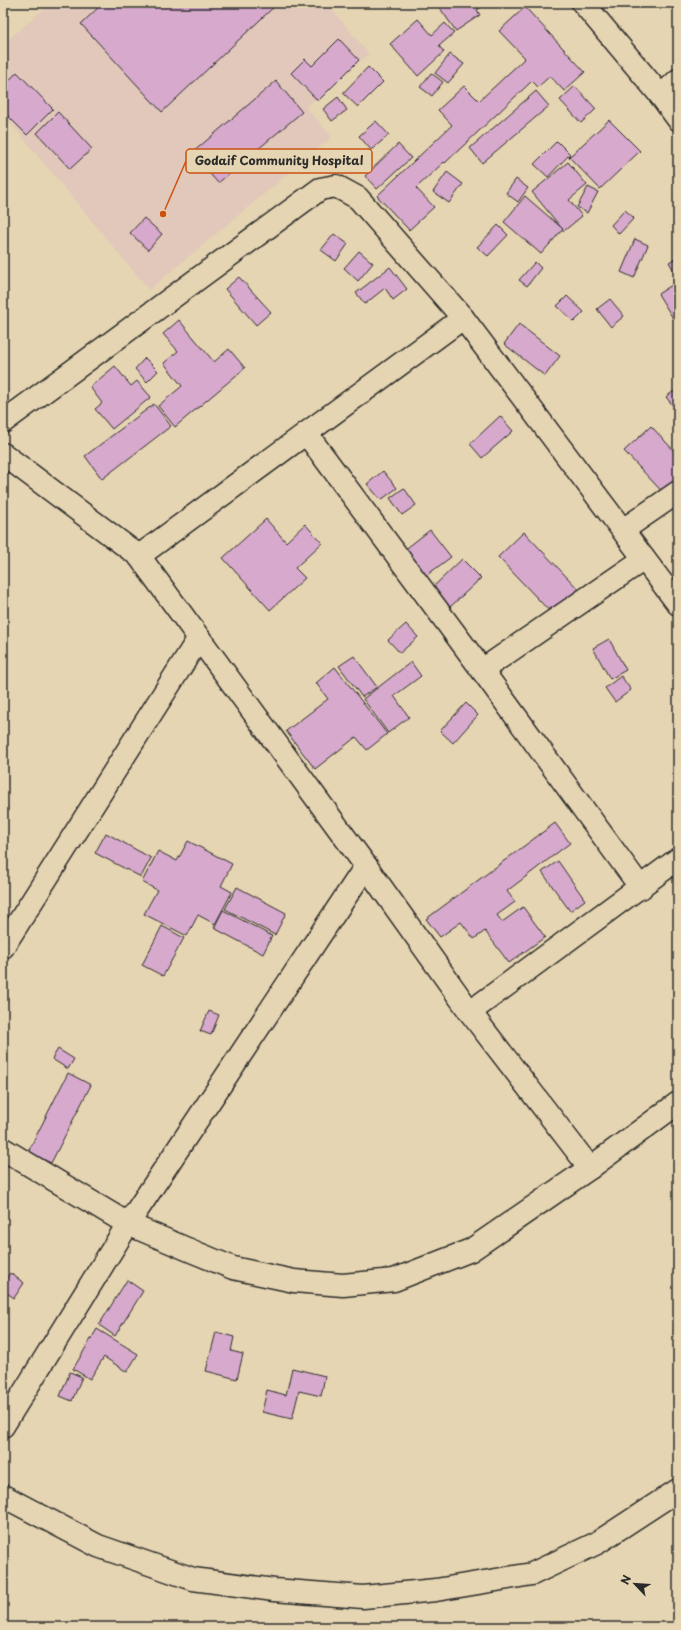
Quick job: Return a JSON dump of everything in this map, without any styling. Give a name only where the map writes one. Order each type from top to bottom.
[{"type":"street","points":[[583,3],[661,96],[678,119]]},
{"type":"street","points":[[661,96],[678,80]]},
{"type":"street","points":[[3,422],[320,189],[336,186],[358,198],[463,318],[678,604]]},
{"type":"street","points":[[139,556],[463,318]]},
{"type":"street","points":[[306,433],[482,670],[641,888]]},
{"type":"street","points":[[3,454],[139,556],[366,866],[470,1012],[590,1168]]},
{"type":"street","points":[[623,530],[678,492]]},
{"type":"street","points":[[482,670],[644,559]]},
{"type":"street","points":[[3,947],[199,638]]},
{"type":"street","points":[[470,1012],[641,888],[678,859]]},
{"type":"street","points":[[3,1426],[128,1224],[366,866]]},
{"type":"street","points":[[3,1149],[128,1224],[233,1268],[294,1281],[343,1285],[394,1280],[471,1250],[590,1168],[678,1103]]},
{"type":"street","points":[[3,1496],[98,1546],[193,1579],[274,1590],[363,1597],[436,1590],[532,1574],[597,1543],[678,1490]]},
{"type":"shaded area","points":[[51,3],[327,3],[369,54],[306,107],[332,137],[149,290],[3,114],[3,44]]},
{"type":"building","points":[[103,3],[277,4],[162,112],[81,24]]},
{"type":"building","points":[[487,3],[477,10],[480,15],[456,31],[437,4]]},
{"type":"building","points":[[525,7],[585,72],[564,91],[550,76],[538,87],[532,81],[445,163],[444,162],[416,188],[434,207],[409,230],[377,196],[452,125],[438,110],[464,86],[479,101],[525,58],[499,31]]},
{"type":"building","points":[[418,19],[432,35],[445,23],[454,33],[439,46],[444,52],[418,76],[390,44]]},
{"type":"building","points":[[339,39],[359,60],[318,101],[291,73],[305,59],[312,66]]},
{"type":"building","points":[[450,54],[464,64],[448,83],[435,73]]},
{"type":"building","points":[[368,67],[383,82],[358,107],[343,93]]},
{"type":"building","points":[[17,72],[53,109],[27,135],[3,111],[3,87]]},
{"type":"building","points":[[431,73],[443,82],[432,96],[420,87]]},
{"type":"building","points":[[276,81],[302,112],[218,183],[192,153]]},
{"type":"building","points":[[575,86],[596,109],[581,123],[560,100]]},
{"type":"building","points":[[536,91],[549,106],[482,163],[470,148]]},
{"type":"building","points":[[338,97],[347,110],[332,121],[323,109]]},
{"type":"building","points":[[58,112],[92,149],[70,169],[37,133]]},
{"type":"building","points":[[609,120],[640,151],[600,189],[569,157]]},
{"type":"building","points":[[376,121],[389,135],[371,150],[359,136]]},
{"type":"building","points":[[557,141],[570,154],[548,177],[534,164]]},
{"type":"building","points":[[398,144],[411,158],[377,189],[365,176]]},
{"type":"building","points":[[568,162],[587,185],[569,200],[582,216],[564,231],[532,192]]},
{"type":"building","points":[[447,172],[463,184],[449,203],[433,192]]},
{"type":"building","points":[[516,179],[528,188],[518,202],[506,193]]},
{"type":"building","points":[[588,187],[598,192],[587,213],[577,207]]},
{"type":"building","points":[[525,196],[563,229],[541,254],[504,222]]},
{"type":"building","points":[[625,210],[634,218],[619,234],[611,225]]},
{"type":"building","points":[[144,218],[162,234],[148,250],[130,233]]},
{"type":"building","points":[[498,225],[508,235],[488,256],[477,247]]},
{"type":"building","points":[[334,234],[348,244],[336,261],[321,250]]},
{"type":"building","points":[[635,239],[648,245],[634,278],[621,272]]},
{"type":"building","points":[[359,251],[373,263],[358,281],[344,268]]},
{"type":"building","points":[[678,257],[678,276],[677,276],[669,262]]},
{"type":"building","points":[[535,262],[541,268],[527,286],[519,280]]},
{"type":"building","points":[[390,267],[407,289],[393,300],[385,288],[365,304],[356,293]]},
{"type":"building","points":[[239,277],[271,312],[256,325],[225,289]]},
{"type":"building","points":[[678,281],[678,317],[674,320],[658,294]]},
{"type":"building","points":[[567,296],[584,312],[574,322],[557,306]]},
{"type":"building","points":[[610,299],[624,316],[611,327],[597,309]]},
{"type":"building","points":[[179,320],[214,362],[229,349],[245,368],[175,427],[158,406],[182,386],[164,363],[178,351],[163,334]]},
{"type":"building","points":[[519,324],[560,356],[545,376],[504,344]]},
{"type":"building","points":[[145,358],[158,371],[147,382],[135,369]]},
{"type":"building","points":[[115,366],[131,386],[137,381],[151,397],[112,429],[95,409],[102,403],[90,387]]},
{"type":"building","points":[[678,388],[678,412],[666,397]]},
{"type":"building","points":[[154,404],[171,426],[102,479],[85,456]]},
{"type":"building","points":[[500,416],[513,431],[482,458],[470,444]]},
{"type":"building","points":[[651,426],[678,455],[678,488],[668,498],[624,451]]},
{"type":"building","points":[[383,471],[397,488],[381,500],[367,484]]},
{"type":"building","points":[[404,488],[416,505],[402,515],[390,498]]},
{"type":"building","points":[[266,519],[286,542],[305,524],[322,543],[295,568],[305,578],[270,610],[223,558]]},
{"type":"building","points":[[430,530],[451,557],[423,578],[403,551]]},
{"type":"building","points":[[524,532],[582,593],[556,618],[498,557]]},
{"type":"building","points":[[462,559],[481,578],[449,608],[431,589]]},
{"type":"building","points":[[406,624],[418,637],[400,653],[388,640]]},
{"type":"building","points":[[609,639],[626,670],[610,679],[593,648]]},
{"type":"building","points":[[354,656],[377,687],[362,697],[339,666]]},
{"type":"building","points":[[411,662],[421,676],[394,696],[409,717],[388,733],[363,699]]},
{"type":"building","points":[[335,667],[387,734],[367,750],[356,737],[315,769],[286,731],[328,699],[316,683]]},
{"type":"building","points":[[621,676],[631,690],[615,702],[605,688]]},
{"type":"building","points":[[466,703],[478,715],[453,743],[440,731]]},
{"type":"building","points":[[555,823],[570,843],[507,891],[515,902],[497,915],[502,922],[523,907],[545,937],[509,963],[485,931],[474,939],[461,922],[440,937],[426,919]]},
{"type":"building","points":[[106,833],[151,858],[141,877],[95,853]]},
{"type":"building","points":[[188,841],[232,864],[221,886],[232,892],[215,924],[198,915],[187,936],[144,914],[157,890],[142,882],[158,851],[177,861]]},
{"type":"building","points":[[558,861],[585,900],[570,911],[542,872]]},
{"type":"building","points":[[237,887],[286,913],[275,935],[225,909]]},
{"type":"building","points":[[223,910],[272,936],[263,954],[214,928]]},
{"type":"building","points":[[162,926],[184,938],[163,976],[142,965]]},
{"type":"building","points":[[209,1011],[219,1015],[211,1035],[200,1031]]},
{"type":"building","points":[[58,1049],[74,1059],[68,1069],[52,1059]]},
{"type":"building","points":[[68,1073],[91,1085],[51,1163],[28,1152]]},
{"type":"building","points":[[10,1273],[24,1283],[14,1298],[3,1290],[3,1284]]},
{"type":"building","points":[[127,1280],[143,1291],[115,1336],[99,1325]]},
{"type":"building","points":[[97,1329],[138,1354],[127,1372],[104,1357],[90,1379],[73,1369]]},
{"type":"building","points":[[216,1332],[234,1337],[231,1351],[243,1354],[237,1379],[206,1371]]},
{"type":"building","points":[[292,1368],[325,1376],[321,1396],[299,1391],[292,1419],[262,1412],[267,1390],[286,1395]]},
{"type":"building","points":[[70,1372],[82,1377],[72,1401],[60,1396]]},
{"type":"place","name":"Godaif Community Hospital","points":[[163,214]]}]
